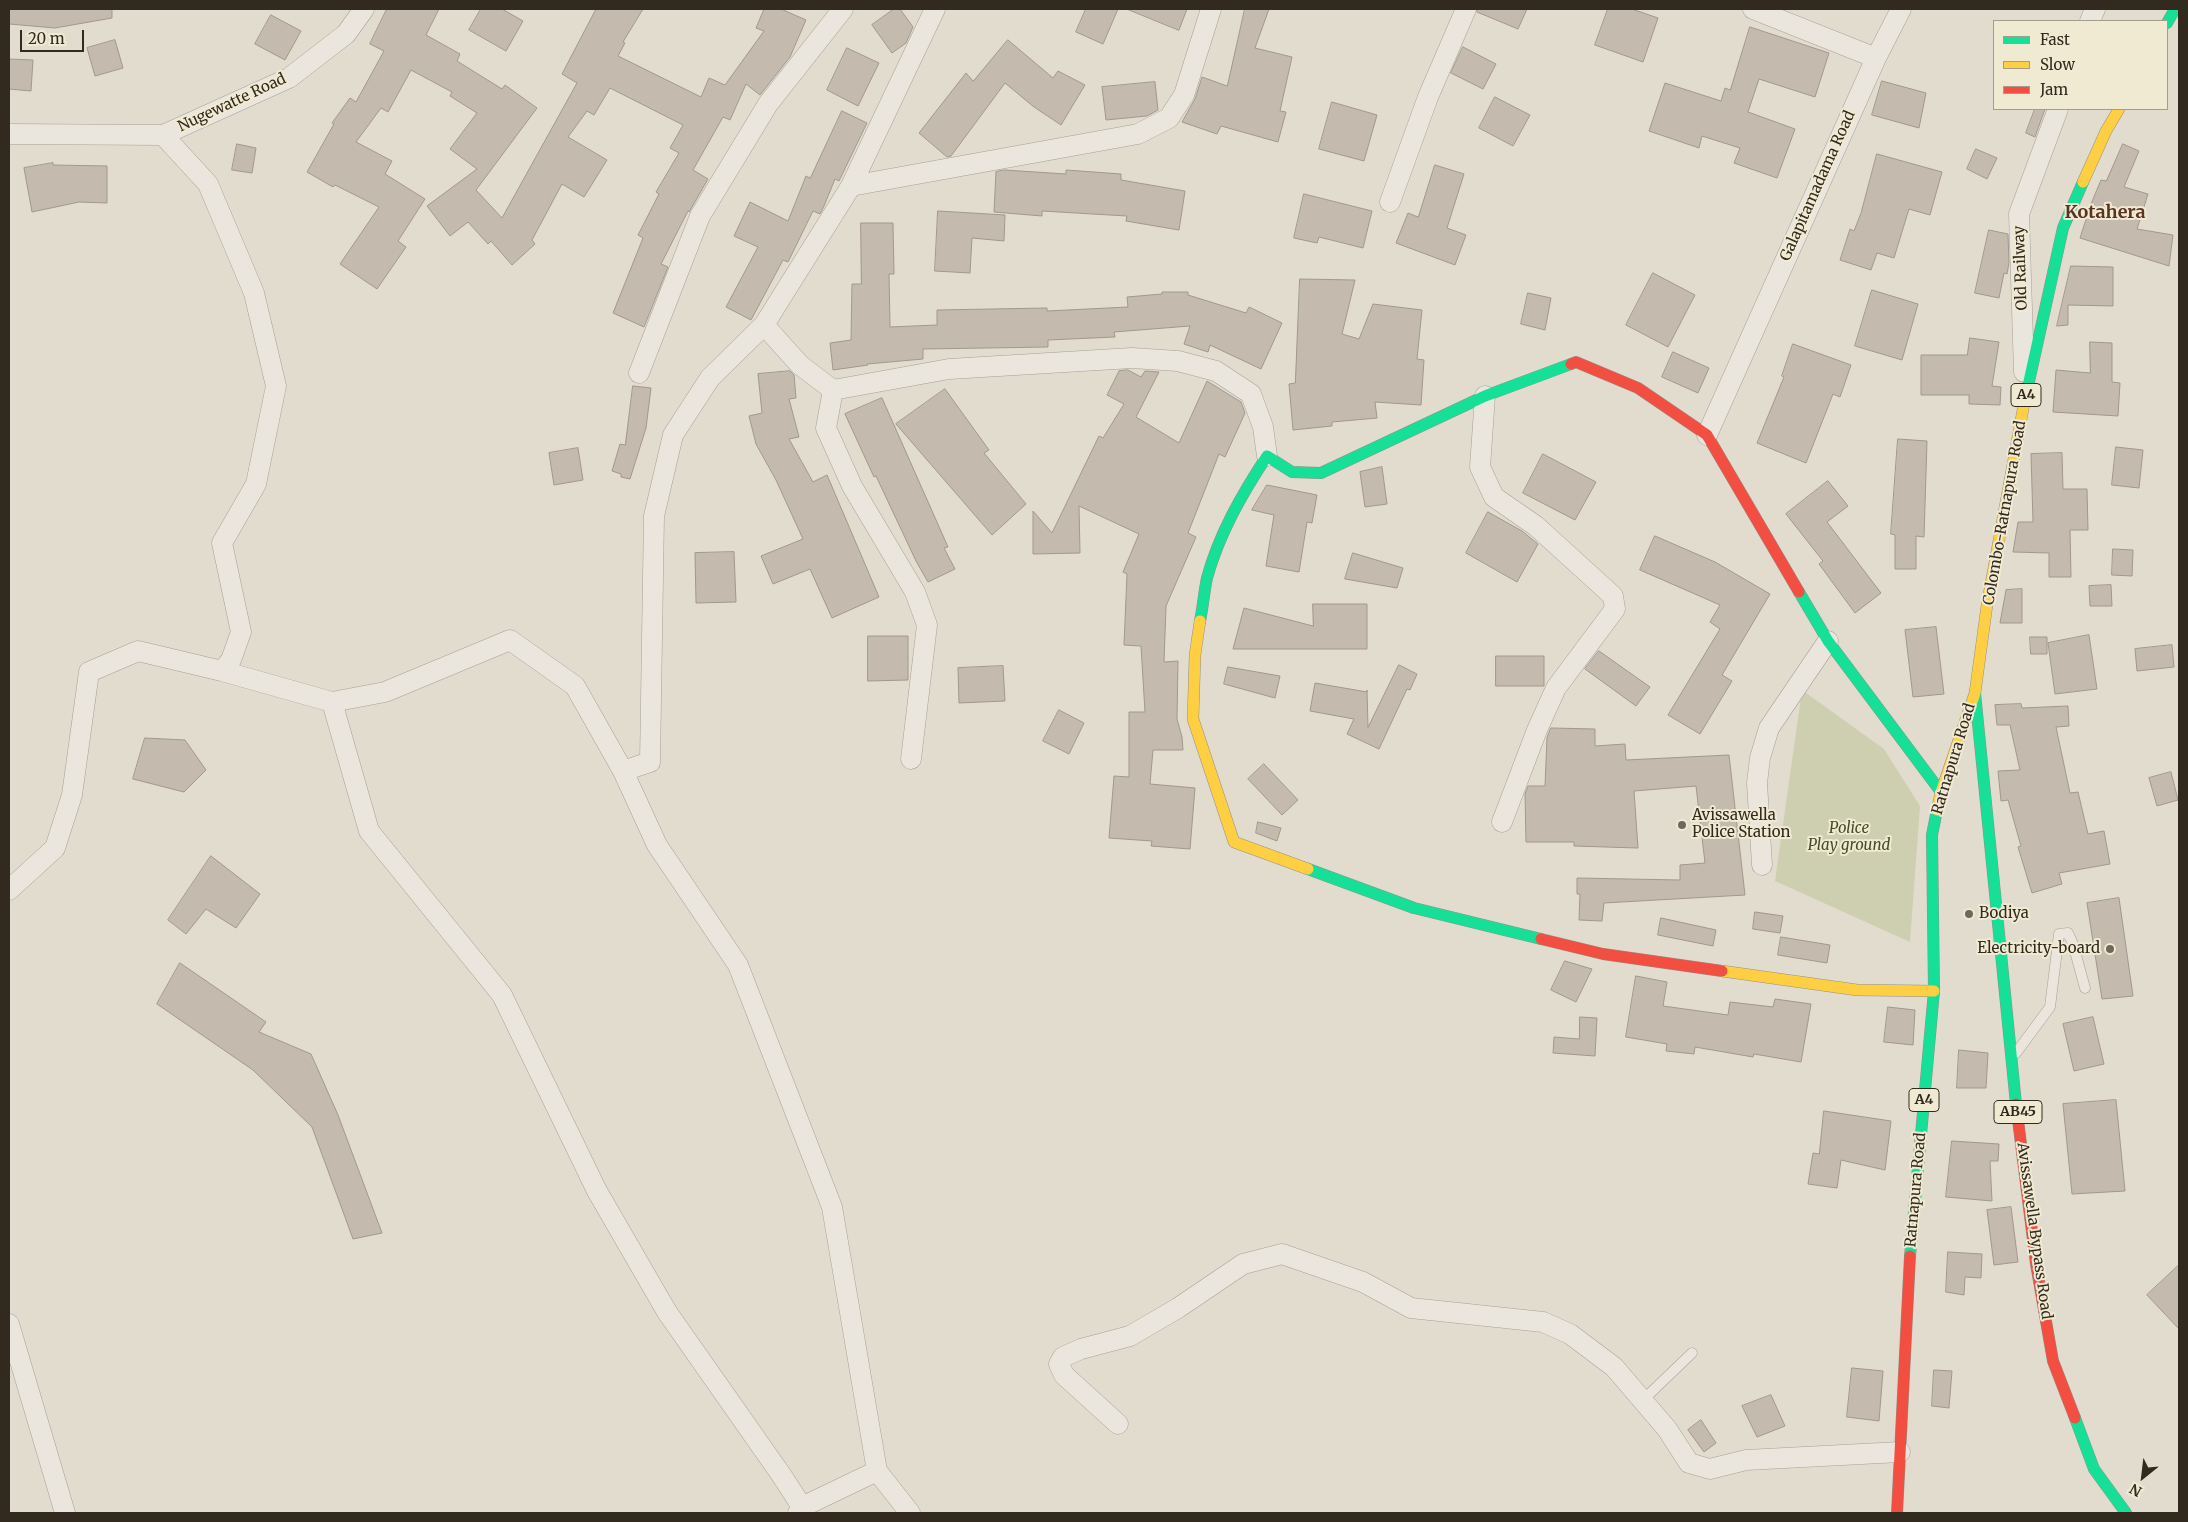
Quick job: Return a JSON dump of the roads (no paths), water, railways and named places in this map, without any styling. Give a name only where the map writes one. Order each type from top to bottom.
[{"type":"main road","points":[[2168,21],[2175,9]]},
{"type":"main road","name":"Colombo-Ratnapura Road","points":[[1975,693],[1987,605],[2024,404],[2063,228],[2106,131],[2117,110]]},
{"type":"main road","points":[[1934,991],[1857,990],[1603,954],[1414,908],[1234,842],[1193,719],[1195,655],[1207,579],[1220,542],[1249,484],[1267,456],[1292,472],[1321,473],[1485,396],[1576,362],[1638,388],[1707,435],[1828,642],[1941,792]]},
{"type":"main road","name":"Ratnapura Road","points":[[1897,1513],[1907,1291],[1934,991],[1932,835],[1941,792],[1975,693]]},
{"type":"main road","name":"Avissawella Bypass Road","points":[[1975,693],[2011,1060],[2036,1264],[2053,1361],[2094,1468],[2126,1513]]},
{"type":"street","name":"Nugewatte Road","points":[[163,135],[289,78],[346,34],[364,9]]},
{"type":"street","points":[[639,373],[700,216],[768,104],[843,9]]},
{"type":"street","points":[[623,771],[650,762],[654,516],[673,435],[710,378],[764,324],[851,186],[935,9]]},
{"type":"street","points":[[851,186],[1138,134],[1169,118],[1184,94],[1211,9]]},
{"type":"street","points":[[1390,202],[1428,97],[1466,9]]},
{"type":"street","points":[[1753,9],[1876,58]]},
{"type":"street","name":"Galapitamadama Road","points":[[1707,435],[1876,58],[1901,9]]},
{"type":"street","name":"Old Railway","points":[[2024,404],[2019,214],[2058,110]]},
{"type":"street","points":[[9,134],[163,135],[208,184],[254,293],[276,386],[256,484],[222,543],[241,632],[226,666]]},
{"type":"street","points":[[764,324],[800,366],[833,390],[949,369],[1132,358],[1178,360],[1216,372],[1250,394],[1263,427],[1267,456]]},
{"type":"street","points":[[833,390],[826,428],[852,486],[915,592],[927,625],[911,759]]},
{"type":"street","points":[[1485,396],[1480,468],[1494,497],[1536,526],[1613,596],[1616,609],[1556,688],[1537,730],[1502,822]]},
{"type":"street","points":[[9,890],[55,848],[72,795],[89,672],[138,651],[226,666],[332,702],[385,692],[510,640],[575,686],[623,771],[657,845],[738,965],[832,1207],[877,1471],[910,1513]]},
{"type":"street","points":[[1762,865],[1757,783],[1764,743],[1769,728],[1828,642]]},
{"type":"street","points":[[332,702],[369,831],[502,995],[597,1191],[667,1312],[782,1476],[800,1510],[877,1471]]},
{"type":"street","points":[[1118,1424],[1064,1375],[1058,1364],[1064,1357],[1081,1349],[1130,1336],[1178,1308],[1243,1264],[1282,1254],[1363,1282],[1411,1308],[1542,1322],[1570,1334],[1614,1367],[1667,1429],[1690,1463],[1710,1469],[1746,1460],[1900,1452]]},
{"type":"street","points":[[9,1324],[65,1513]]},
{"type":"lane","points":[[2011,1060],[2050,1007],[2059,934],[2068,933],[2073,944],[2085,988]]},
{"type":"lane","points":[[1642,1400],[1692,1353]]},
{"type":"place","name":"Avissawella Police Station","points":[[1682,825]]},
{"type":"place","name":"Bodiya","points":[[1969,914]]},
{"type":"place","name":"Electricity-board","points":[[2110,949]]},
{"type":"district","name":"Kotahera","points":[[2105,213]]},
{"type":"park label","name":"Police Play ground","points":[[1849,838]]}]
